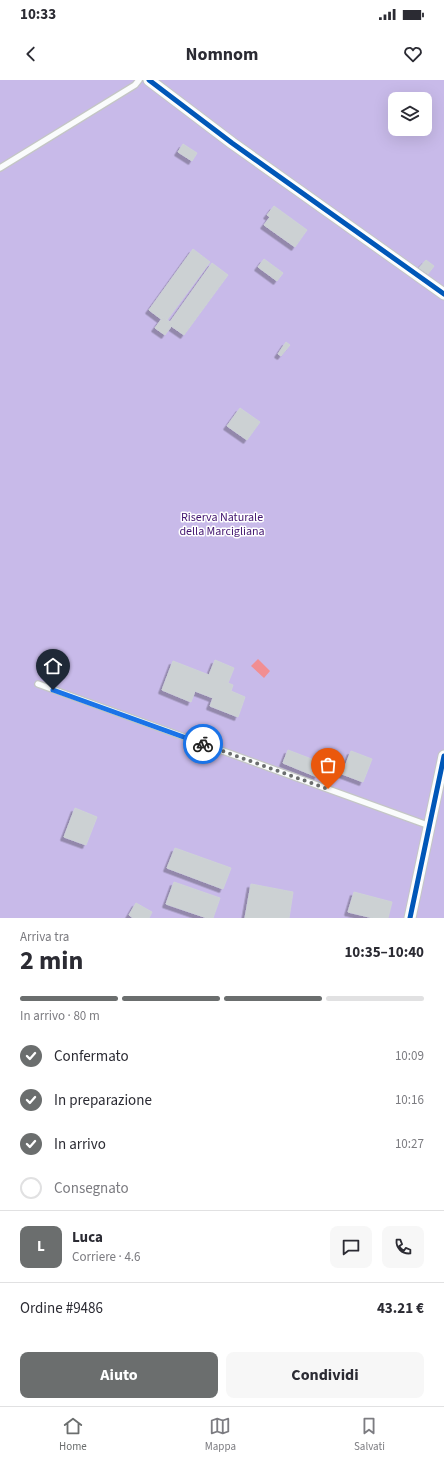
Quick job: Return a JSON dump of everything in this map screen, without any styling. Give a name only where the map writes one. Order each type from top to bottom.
[{"type":"street","points":[[149,80],[232,143],[444,294]]},
{"type":"street","points":[[410,918],[444,756]]},
{"type":"lane","points":[[0,168],[135,85],[140,80]]},
{"type":"lane","points":[[38,684],[430,826]]},
{"type":"green space","name":"Riserva Naturale della Marcigliana","points":[[0,80],[444,80],[444,918],[0,918]]},
{"type":"shaded area","points":[[258,659],[270,671],[264,678],[251,666]]},
{"type":"building","points":[[183,144],[197,153],[192,161],[178,152]]},
{"type":"building","points":[[274,206],[307,230],[295,247],[264,225],[270,217],[267,215]]},
{"type":"building","points":[[193,249],[210,262],[167,320],[163,317],[161,319],[149,310]]},
{"type":"building","points":[[264,259],[283,273],[277,281],[258,267]]},
{"type":"building","points":[[426,260],[434,266],[428,274],[419,268]]},
{"type":"building","points":[[212,263],[228,275],[184,335],[171,326],[173,324],[170,322]]},
{"type":"building","points":[[163,317],[173,324],[165,335],[155,328]]},
{"type":"building","points":[[286,342],[290,345],[281,356],[278,354]]},
{"type":"building","points":[[240,408],[260,422],[247,440],[227,426]]},
{"type":"building","points":[[215,660],[234,668],[228,683],[233,685],[231,691],[245,697],[238,717],[210,706],[213,698],[195,691],[191,702],[162,690],[173,661],[209,675]]},
{"type":"building","points":[[288,750],[322,763],[317,777],[283,763]]},
{"type":"building","points":[[351,751],[372,759],[363,782],[342,774]]},
{"type":"building","points":[[75,808],[97,817],[86,845],[64,837]]},
{"type":"building","points":[[175,848],[231,868],[223,889],[167,868]]},
{"type":"building","points":[[174,882],[220,898],[213,918],[207,918],[166,904]]},
{"type":"building","points":[[251,884],[293,892],[289,918],[245,918]]},
{"type":"building","points":[[354,892],[392,902],[388,918],[373,918],[348,912]]},
{"type":"building","points":[[136,903],[152,912],[149,918],[133,918],[129,915]]},
{"type":"cycle path","points":[[149,80],[232,143],[444,294]]},
{"type":"cycle path","points":[[410,918],[444,756]]},
{"type":"way so far","points":[[203,744],[328,789]]},
{"type":"route","points":[[53,690],[203,744]]}]
